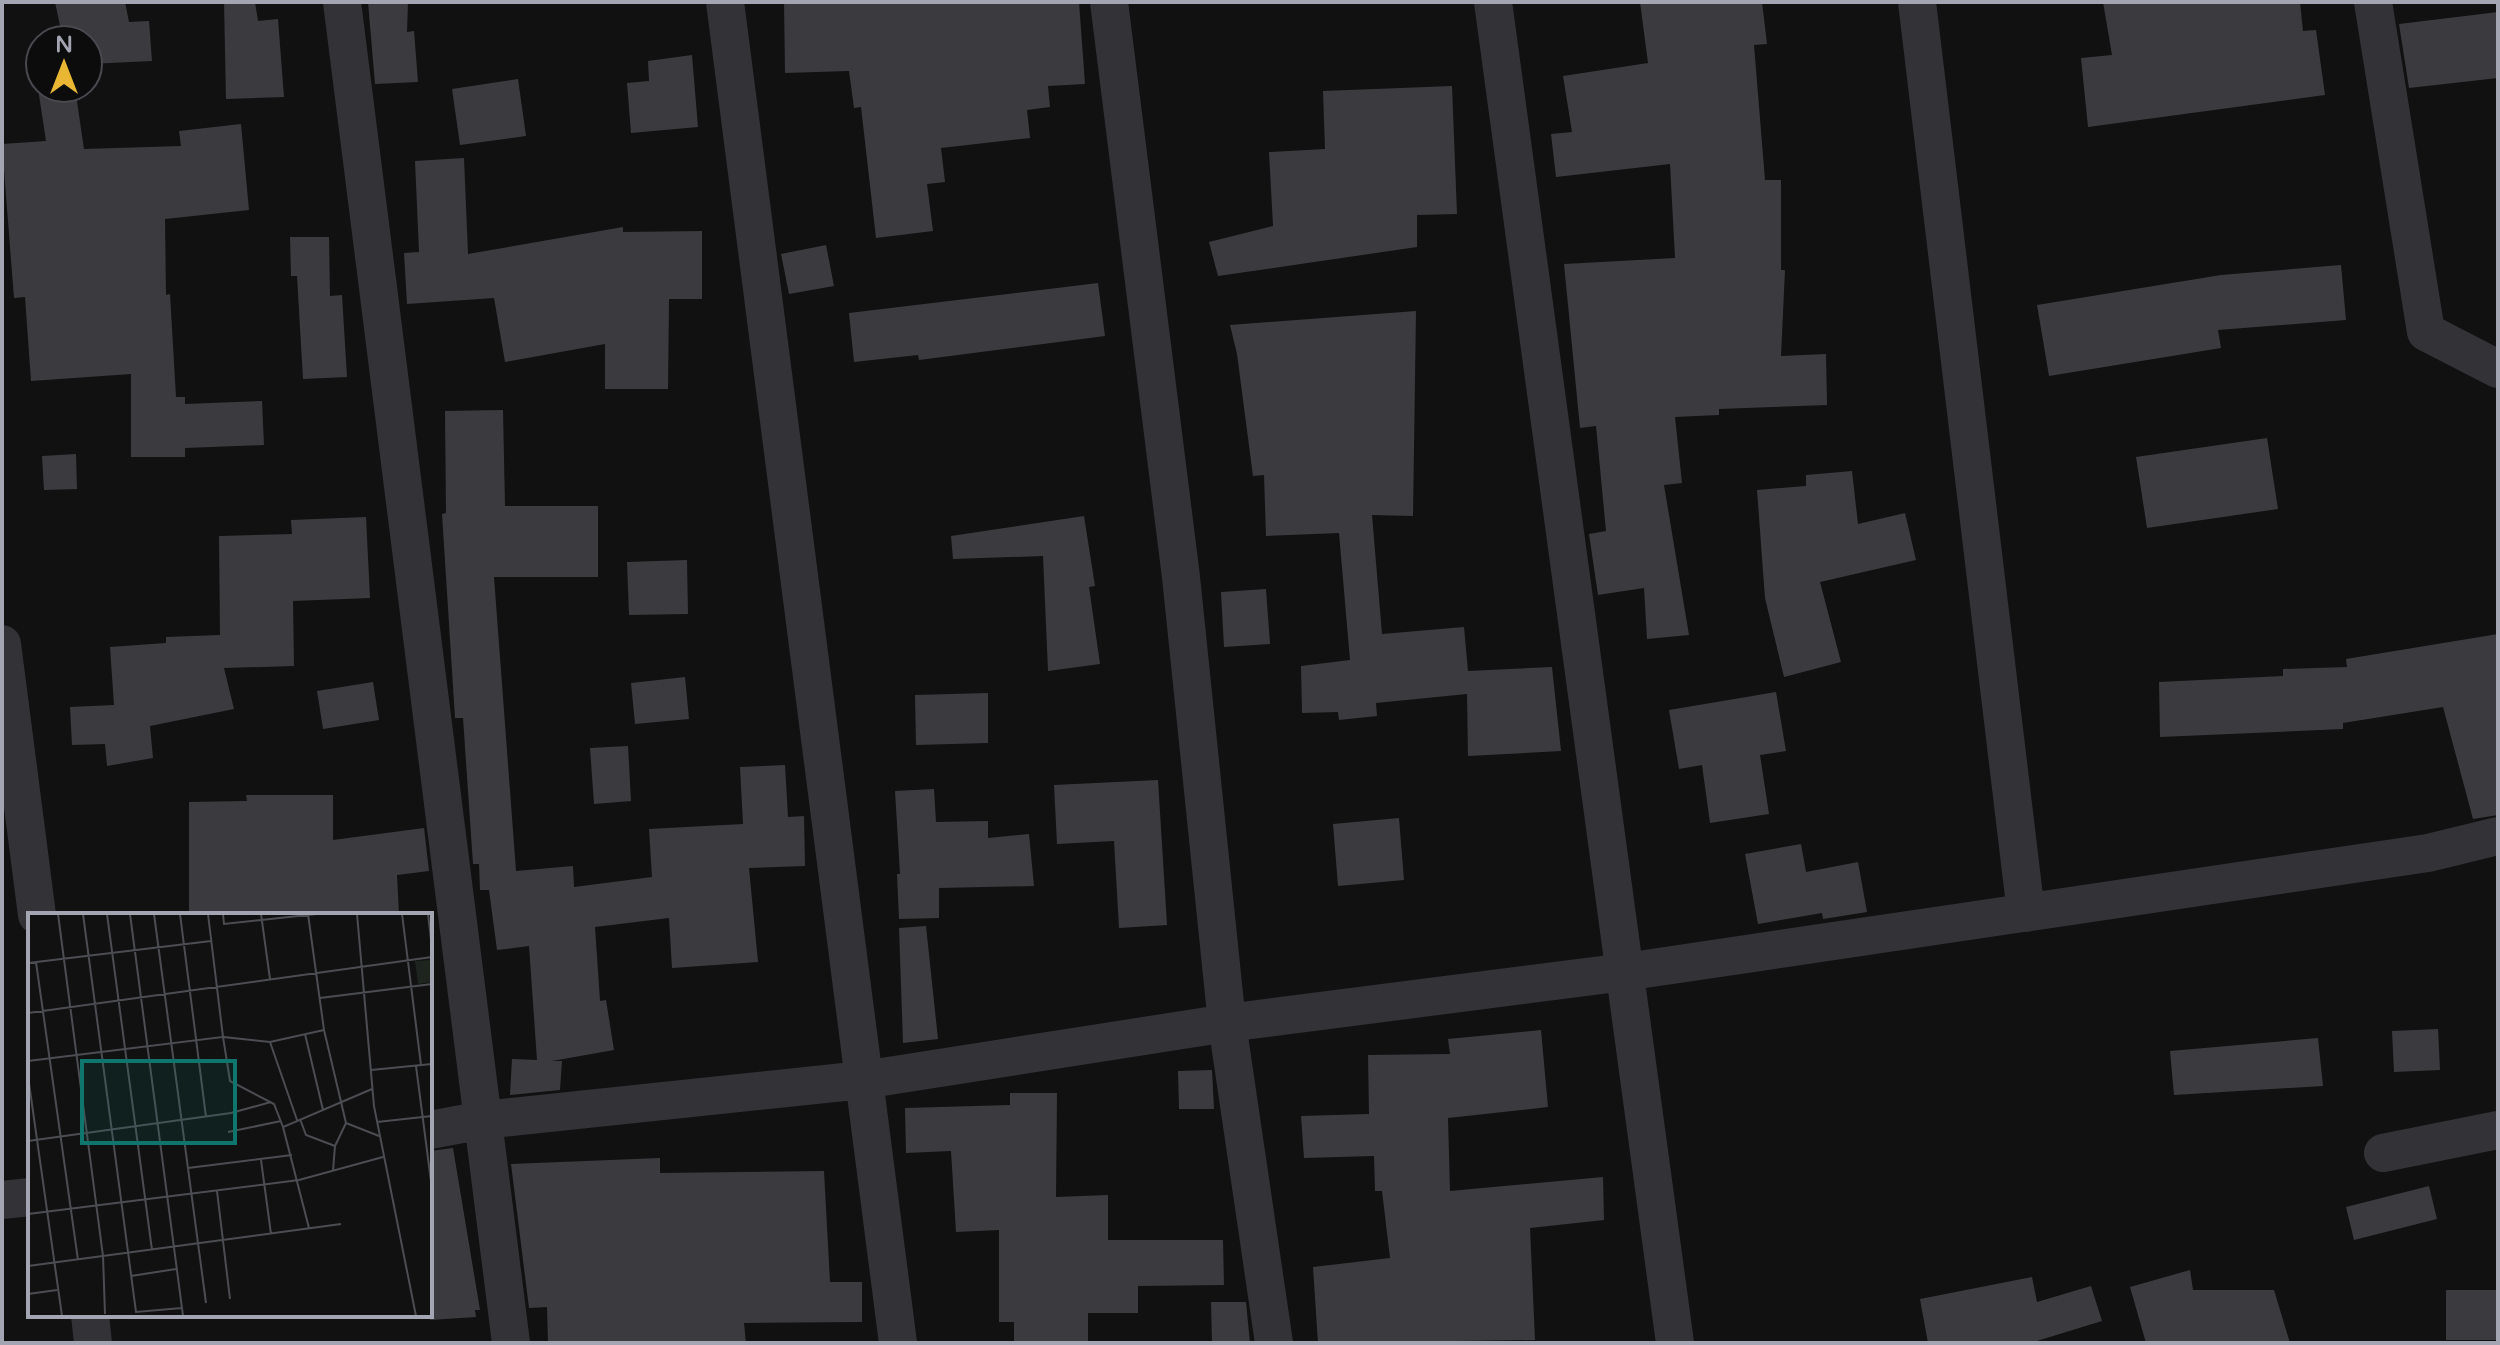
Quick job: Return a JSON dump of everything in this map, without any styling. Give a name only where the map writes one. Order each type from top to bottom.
[{"type":"street","points":[[342,2],[511,1343]]},
{"type":"street","points":[[725,2],[898,1343]]},
{"type":"street","points":[[1109,2],[1181,577],[1227,1023],[1274,1343]]},
{"type":"street","points":[[1493,2],[1675,1343]]},
{"type":"street","points":[[1917,2],[2026,913]]},
{"type":"street","points":[[2373,2],[2426,332],[2498,369]]},
{"type":"street","points":[[2,644],[37,913]]},
{"type":"street","points":[[432,1130],[483,1120],[863,1080],[1227,1023],[1625,972],[2428,853],[2498,836]]},
{"type":"street","points":[[2383,1153],[2498,1130]]},
{"type":"street","points":[[2,1200],[28,1197]]},
{"type":"street","points":[[90,1317],[93,1343]]},
{"type":"building","points":[[55,2],[125,2],[129,22],[149,21],[152,61],[104,63],[104,24],[60,24]]},
{"type":"building","points":[[224,2],[255,2],[258,21],[278,19],[284,97],[226,99]]},
{"type":"building","points":[[368,2],[408,2],[407,32],[414,31],[418,82],[375,84]]},
{"type":"building","points":[[784,2],[1079,2],[1085,84],[1048,86],[1050,107],[1027,110],[1030,138],[941,148],[945,182],[927,184],[933,231],[876,238],[861,107],[854,108],[849,71],[785,73]]},
{"type":"building","points":[[1640,2],[1762,2],[1767,44],[1754,45],[1765,180],[1781,180],[1781,270],[1785,270],[1781,356],[1826,354],[1827,405],[1719,409],[1719,415],[1675,417],[1682,483],[1664,485],[1689,635],[1647,639],[1644,588],[1598,595],[1589,534],[1606,531],[1596,426],[1580,428],[1564,264],[1675,258],[1670,164],[1556,177],[1551,134],[1572,132],[1563,76],[1648,63]]},
{"type":"building","points":[[2103,2],[2300,2],[2303,31],[2316,30],[2325,95],[2088,127],[2081,58],[2112,55]]},
{"type":"building","points":[[2498,12],[2498,78],[2409,88],[2399,24]]},
{"type":"building","points":[[692,55],[698,127],[631,133],[627,83],[649,81],[648,61]]},
{"type":"building","points":[[518,79],[526,136],[460,145],[452,89]]},
{"type":"building","points":[[1452,86],[1457,214],[1417,215],[1417,247],[1218,276],[1209,242],[1273,226],[1269,152],[1325,149],[1323,91]]},
{"type":"building","points":[[40,104],[77,104],[84,149],[181,146],[179,131],[241,124],[249,210],[165,219],[166,295],[170,294],[176,397],[185,397],[185,404],[262,401],[264,445],[185,448],[185,457],[131,457],[131,374],[31,381],[25,297],[14,298],[2,144],[46,141]]},
{"type":"building","points":[[464,158],[468,254],[623,227],[623,232],[702,231],[702,299],[669,299],[668,389],[605,389],[605,344],[505,362],[494,298],[407,304],[404,253],[419,252],[415,161]]},
{"type":"building","points":[[290,237],[329,237],[330,296],[342,295],[347,377],[303,379],[297,276],[291,276]]},
{"type":"building","points":[[826,245],[834,286],[789,294],[781,254]]},
{"type":"building","points":[[2341,265],[2346,320],[2218,330],[2221,348],[2049,376],[2037,305],[2221,275]]},
{"type":"building","points":[[1098,283],[1105,336],[919,360],[918,355],[854,362],[849,313]]},
{"type":"building","points":[[1416,311],[1413,516],[1372,515],[1382,634],[1464,627],[1468,671],[1552,667],[1561,751],[1468,756],[1467,694],[1376,703],[1377,716],[1339,720],[1338,712],[1302,713],[1301,666],[1350,660],[1339,533],[1266,536],[1264,475],[1253,476],[1237,354],[1230,325]]},
{"type":"building","points":[[503,410],[505,506],[598,506],[598,577],[494,577],[516,871],[573,866],[574,887],[652,877],[649,829],[743,824],[740,767],[785,765],[788,817],[804,816],[805,866],[749,868],[758,962],[672,968],[669,918],[595,927],[600,1001],[606,1000],[614,1050],[552,1061],[562,1061],[560,1090],[510,1095],[512,1059],[537,1060],[529,946],[497,950],[489,890],[480,890],[479,864],[473,864],[463,718],[455,718],[442,514],[446,513],[445,411]]},
{"type":"building","points":[[2267,438],[2278,509],[2147,528],[2136,457]]},
{"type":"building","points":[[76,454],[77,489],[44,490],[42,456]]},
{"type":"building","points":[[1852,471],[1858,524],[1905,513],[1916,560],[1820,582],[1841,662],[1784,677],[1765,598],[1757,490],[1806,486],[1806,475]]},
{"type":"building","points":[[1084,516],[1095,586],[1089,587],[1100,664],[1048,671],[1043,556],[953,559],[951,536]]},
{"type":"building","points":[[366,517],[370,598],[293,601],[294,666],[224,668],[234,709],[150,726],[153,758],[107,766],[105,744],[72,745],[70,707],[114,705],[110,647],[166,643],[166,637],[220,635],[219,536],[292,534],[291,520]]},
{"type":"building","points":[[687,560],[688,614],[629,615],[627,562]]},
{"type":"building","points":[[1266,589],[1270,644],[1224,647],[1221,592]]},
{"type":"building","points":[[2498,634],[2498,815],[2473,819],[2443,707],[2343,723],[2343,729],[2160,737],[2159,682],[2283,676],[2283,669],[2347,667],[2346,659]]},
{"type":"building","points":[[685,677],[689,719],[635,724],[631,683]]},
{"type":"building","points":[[373,682],[379,720],[323,729],[317,691]]},
{"type":"building","points":[[1776,692],[1786,751],[1760,755],[1769,814],[1710,823],[1702,765],[1679,769],[1669,710]]},
{"type":"building","points":[[988,693],[988,743],[916,745],[915,695]]},
{"type":"building","points":[[628,746],[631,801],[594,804],[590,748]]},
{"type":"building","points":[[1158,780],[1167,925],[1119,928],[1114,841],[1057,844],[1054,785]]},
{"type":"building","points":[[934,789],[936,822],[988,821],[988,838],[1029,834],[1034,886],[939,888],[939,918],[899,919],[897,874],[900,874],[895,791]]},
{"type":"building","points":[[246,795],[333,795],[333,840],[424,828],[429,871],[397,875],[399,913],[189,913],[189,802],[247,801]]},
{"type":"building","points":[[1399,818],[1404,880],[1338,886],[1333,824]]},
{"type":"building","points":[[1801,844],[1806,872],[1858,862],[1867,912],[1823,919],[1822,913],[1758,924],[1745,854]]},
{"type":"building","points":[[926,926],[938,1039],[903,1043],[899,928]]},
{"type":"building","points":[[2438,1029],[2440,1070],[2394,1072],[2392,1031]]},
{"type":"building","points":[[1541,1030],[1548,1107],[1448,1118],[1450,1191],[1603,1177],[1604,1220],[1530,1228],[1535,1340],[1318,1343],[1313,1267],[1390,1258],[1382,1191],[1375,1191],[1374,1156],[1304,1158],[1301,1116],[1369,1114],[1368,1055],[1450,1054],[1448,1039]]},
{"type":"building","points":[[2318,1038],[2323,1086],[2174,1095],[2170,1051]]},
{"type":"building","points":[[1212,1070],[1214,1109],[1179,1109],[1178,1071]]},
{"type":"building","points":[[1010,1093],[1057,1093],[1056,1197],[1108,1195],[1108,1240],[1223,1240],[1224,1285],[1138,1286],[1138,1313],[1088,1313],[1088,1343],[1014,1343],[1014,1322],[999,1322],[999,1230],[956,1232],[951,1151],[906,1153],[905,1108],[1010,1105]]},
{"type":"building","points":[[453,1148],[480,1310],[475,1310],[476,1317],[430,1320],[432,1151]]},
{"type":"building","points":[[660,1158],[660,1173],[824,1171],[830,1282],[862,1282],[862,1322],[744,1323],[746,1343],[548,1343],[547,1307],[529,1308],[511,1164]]},
{"type":"building","points":[[2429,1186],[2437,1219],[2354,1240],[2346,1207]]},
{"type":"building","points":[[2190,1270],[2193,1290],[2274,1290],[2290,1343],[2146,1343],[2130,1287]]},
{"type":"building","points":[[2032,1277],[2037,1302],[2091,1286],[2102,1321],[2030,1343],[1928,1343],[1920,1299]]},
{"type":"building","points":[[2446,1290],[2498,1290],[2498,1340],[2446,1340]]},
{"type":"building","points":[[1211,1302],[1246,1302],[1250,1343],[1212,1343]]}]
